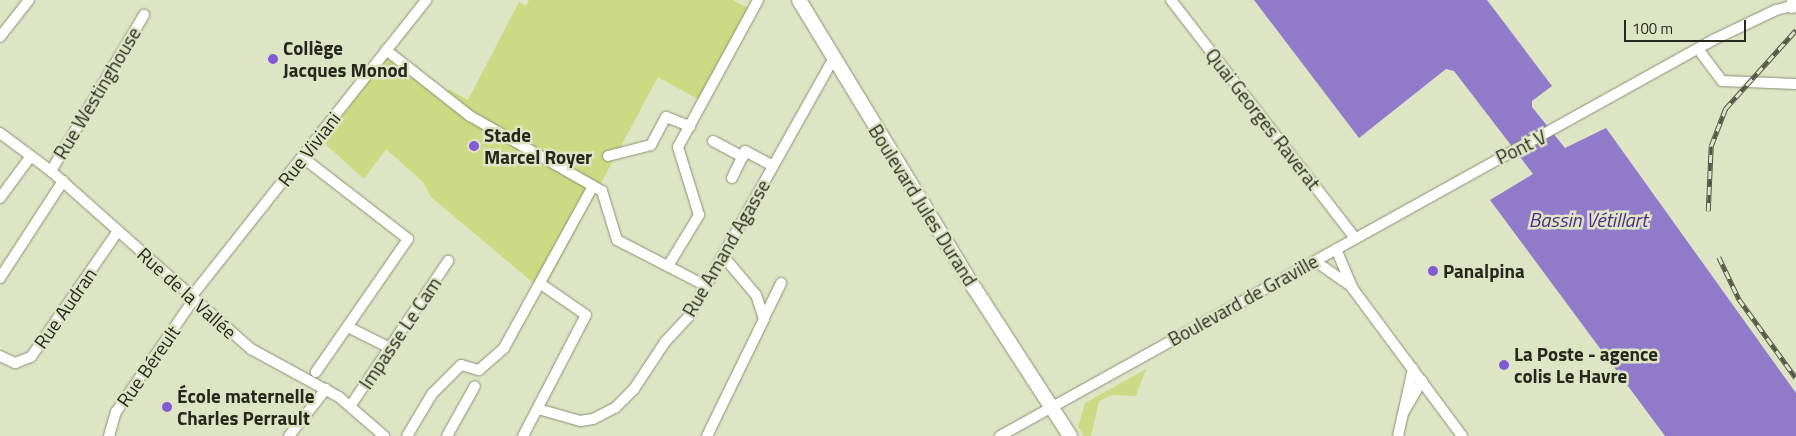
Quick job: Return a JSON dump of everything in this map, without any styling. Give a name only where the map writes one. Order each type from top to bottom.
[{"type":"main road","name":"Boulevard Jules Durand","points":[[799,0],[1070,436]]},
{"type":"street","points":[[0,37],[29,0]]},
{"type":"street","name":"Rue Viviani","points":[[193,298],[426,0]]},
{"type":"street","points":[[668,266],[699,214],[678,147],[758,0]]},
{"type":"street","name":"Quai Georges Raverat","points":[[1171,0],[1355,238]]},
{"type":"street","points":[[1792,2],[1698,49],[1722,81],[1796,84]]},
{"type":"street","name":"Rue Westinghouse","points":[[51,171],[144,15]]},
{"type":"street","name":"Pont V","points":[[1487,164],[1555,130],[1698,49]]},
{"type":"street","points":[[386,50],[470,116],[602,191],[617,240],[706,286]]},
{"type":"street","name":"Rue Amand Agasse","points":[[538,408],[580,421],[614,408],[689,316],[834,58]]},
{"type":"street","points":[[608,156],[651,145],[666,117],[690,126]]},
{"type":"street","name":"Rue de la Vallée","points":[[0,133],[51,171],[250,349],[326,389],[352,405],[384,436]]},
{"type":"street","points":[[713,141],[743,156]]},
{"type":"street","points":[[732,178],[745,151],[773,166]]},
{"type":"street","points":[[0,198],[31,156]]},
{"type":"street","points":[[302,157],[408,239],[316,372]]},
{"type":"street","name":"Boulevard de Graville","points":[[1000,436],[1487,164]]},
{"type":"street","points":[[0,278],[62,181]]},
{"type":"street","points":[[407,436],[432,394],[461,365],[479,370],[504,348],[541,284],[593,186]]},
{"type":"street","name":"Rue Audran","points":[[0,356],[15,362],[31,357],[118,231]]},
{"type":"street","points":[[1336,249],[1354,289],[1462,436]]},
{"type":"street","points":[[723,256],[756,295],[764,319]]},
{"type":"street","name":"Impasse Le Cam","points":[[352,405],[448,261]]},
{"type":"street","points":[[1315,261],[1354,289]]},
{"type":"street","points":[[523,436],[586,315],[541,284]]},
{"type":"street","points":[[707,436],[781,284]]},
{"type":"street","name":"Rue Béreult","points":[[109,436],[116,412],[193,298]]},
{"type":"street","points":[[348,327],[390,348]]},
{"type":"street","points":[[1398,436],[1413,369]]},
{"type":"street","points":[[1404,411],[1422,381]]},
{"type":"street","points":[[447,436],[475,386]]},
{"type":"street","points":[[289,436],[326,389]]},
{"type":"green space","name":"Stade Marcel Royer","points":[[529,0],[733,0],[748,8],[699,100],[658,77],[543,291],[431,197],[423,182],[386,149],[364,179],[323,142],[394,48],[441,92],[450,90],[468,100],[519,2],[526,6]]},
{"type":"green space","points":[[1146,369],[1136,396],[1112,395],[1099,401],[1091,436],[1084,436],[1078,427],[1085,403]]},
{"type":"water","name":"Bassin Vétillart","points":[[1254,0],[1487,0],[1552,86],[1532,101],[1532,107],[1565,148],[1606,128],[1796,393],[1796,436],[1665,436],[1490,200],[1533,174],[1454,71],[1446,69],[1359,138]]},
{"type":"railway","points":[[1708,211],[1711,146],[1725,109],[1796,30]]},
{"type":"railway","points":[[1719,257],[1739,299],[1796,378]]},
{"type":"place","name":"Collège Jacques Monod","points":[[273,59]]},
{"type":"place","name":"Stade Marcel Royer","points":[[474,146]]},
{"type":"place","name":"Panalpina","points":[[1433,271]]},
{"type":"place","name":"La Poste - agence colis Le Havre","points":[[1504,365]]},
{"type":"place","name":"École maternelle Charles Perrault","points":[[167,407]]}]
